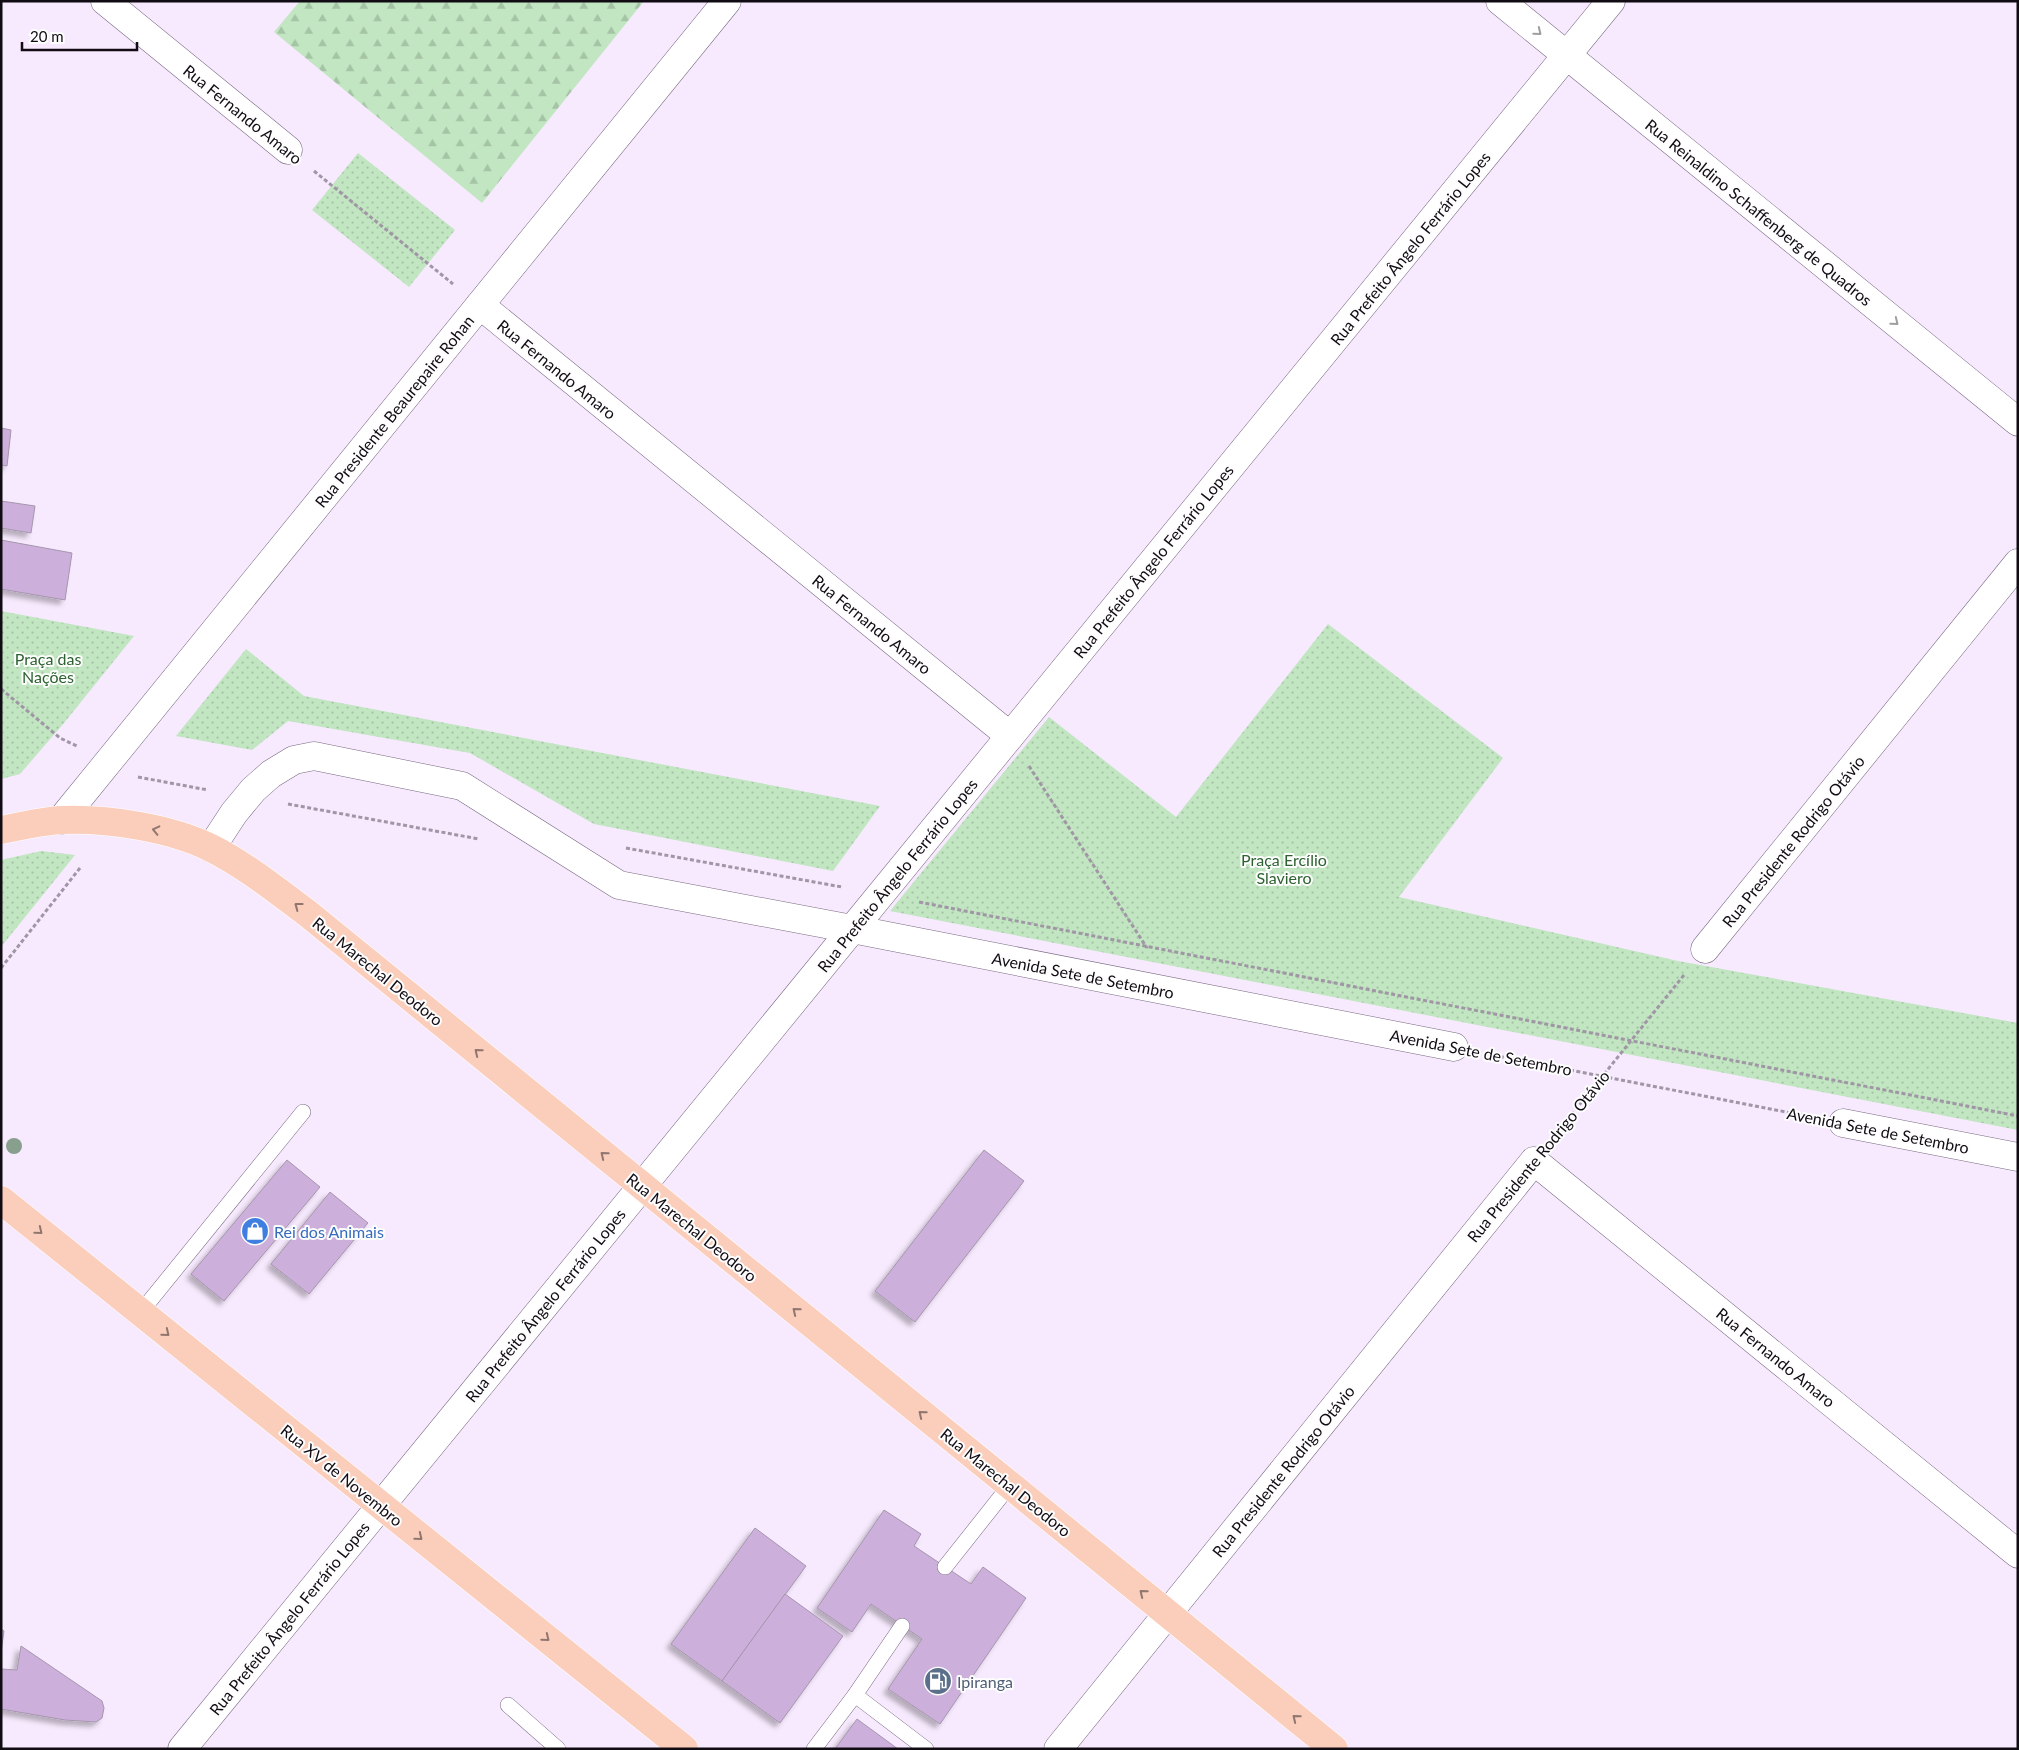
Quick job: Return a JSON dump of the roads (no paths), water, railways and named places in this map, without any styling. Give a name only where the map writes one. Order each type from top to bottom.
[{"type":"main road","name":"Rua Marechal Deodoro","points":[[1,830],[61,820],[109,821],[156,830],[211,848],[272,887],[307,912],[1334,1749]]},
{"type":"main road","name":"Rua XV de Novembro","points":[[1,1200],[684,1749]]},
{"type":"street","name":"Rua Fernando Amaro","points":[[105,1],[288,150]]},
{"type":"street","name":"Rua Presidente Beaurepaire Rohan","points":[[61,820],[727,1]]},
{"type":"street","name":"Rua Reinaldino Schaffenberg de Quadros","points":[[1500,1],[2018,422]]},
{"type":"street","name":"Rua Prefeito Ângelo Ferrário Lopes","points":[[182,1749],[1611,1]]},
{"type":"street","name":"Rua Fernando Amaro","points":[[480,306],[1010,736]]},
{"type":"street","name":"Rua Presidente Rodrigo Otávio","points":[[1705,949],[2018,563]]},
{"type":"street","name":"Avenida Sete de Setembro","points":[[211,848],[234,813],[253,790],[272,774],[294,760],[314,756],[462,786],[619,885],[1454,1047]]},
{"type":"street","name":"Avenida Sete de Setembro","points":[[1843,1123],[2018,1157]]},
{"type":"street","name":"Rua Fernando Amaro","points":[[1534,1161],[2018,1554]]},
{"type":"street","name":"Rua Presidente Rodrigo Otávio","points":[[1058,1749],[1534,1161]]},
{"type":"lane","points":[[140,1313],[303,1112]]},
{"type":"lane","points":[[945,1567],[1010,1485]]},
{"type":"lane","points":[[814,1749],[855,1695],[902,1626]]},
{"type":"lane","points":[[855,1695],[926,1749]]},
{"type":"lane","points":[[508,1705],[558,1749]]},
{"type":"place","name":"Rei dos Animais","points":[[255,1231]]},
{"type":"place","name":"Ipiranga","points":[[938,1681]]},
{"type":"park label","name":"Praça das Nações","points":[[48,667]]},
{"type":"park label","name":"Praça Ercílio Slaviero","points":[[1284,868]]}]
